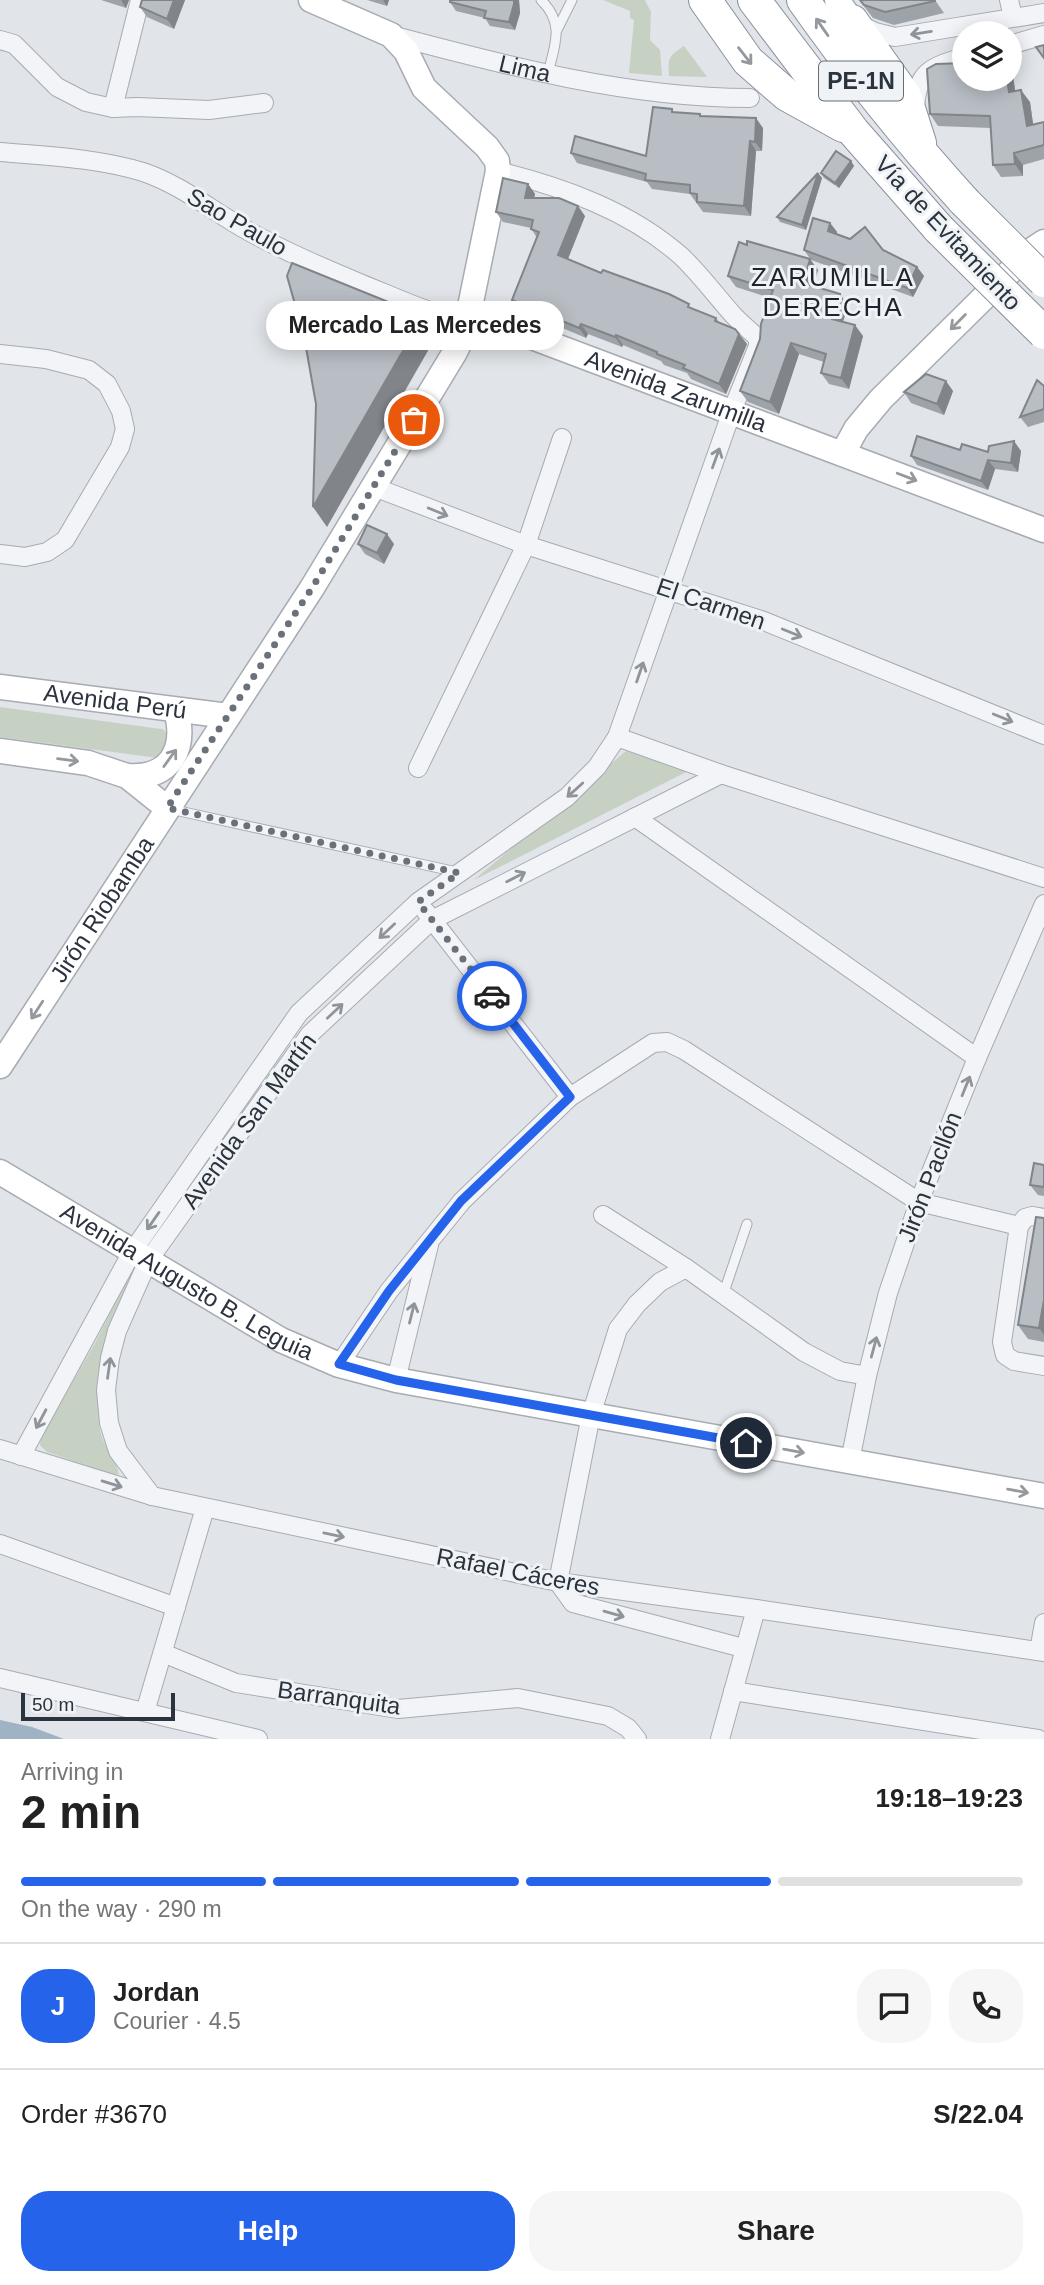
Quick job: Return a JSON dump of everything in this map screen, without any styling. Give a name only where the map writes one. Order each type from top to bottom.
[{"type":"highway","points":[[705,0],[748,61],[787,96],[853,131]]},
{"type":"highway","name":"PE-1N","points":[[754,0],[853,131]]},
{"type":"highway","name":"PE-1N","points":[[803,0],[851,68],[925,158]]},
{"type":"highway","points":[[845,11],[905,96],[925,158]]},
{"type":"highway","name":"Vía de Evitamiento","points":[[853,131],[939,229],[1044,333]]},
{"type":"highway","name":"Vía de Evitamiento","points":[[925,158],[1044,281]]},
{"type":"main road","name":"Lima","points":[[311,0],[391,34]]},
{"type":"main road","points":[[391,34],[406,51],[424,88],[487,147],[497,161],[498,172]]},
{"type":"main road","name":"Jirón Riobamba","points":[[0,1066],[312,588],[455,352],[468,322],[498,172]]},
{"type":"main road","points":[[843,453],[856,429],[881,399],[1032,250],[1044,242]]},
{"type":"main road","name":"Avenida Zarumilla","points":[[468,322],[500,325],[1044,530]]},
{"type":"main road","name":"Avenida Perú","points":[[0,687],[228,716]]},
{"type":"main road","points":[[0,751],[88,763],[127,776],[142,777],[159,771],[173,759],[180,742],[180,724],[176,710]]},
{"type":"main road","points":[[127,776],[167,808]]},
{"type":"main road","name":"Avenida Augusto B. Leguia","points":[[0,1172],[281,1340],[339,1364],[396,1380],[1044,1496]]},
{"type":"street","points":[[113,108],[140,0]]},
{"type":"street","points":[[845,11],[875,33],[895,37],[1011,9],[1044,13]]},
{"type":"street","name":"Lima","points":[[391,34],[548,73],[658,92],[750,98]]},
{"type":"street","points":[[1022,41],[1044,35]]},
{"type":"street","points":[[0,40],[14,44],[57,87],[86,102],[113,108],[209,110],[264,103]]},
{"type":"street","points":[[915,125],[919,82],[927,71],[952,60]]},
{"type":"street","name":"Sao Paulo","points":[[0,152],[108,164],[145,173],[194,197],[288,252],[411,305],[468,322]]},
{"type":"street","name":"Avenida San Martín","points":[[21,1456],[140,1257],[299,1013],[418,902],[567,797],[597,767],[617,737],[732,411],[758,346],[758,338],[737,319],[689,264],[653,235],[605,207],[571,192],[498,172]]},
{"type":"street","points":[[0,354],[46,359],[85,369],[107,384],[121,411],[125,429],[120,447],[65,540],[47,552],[25,557],[0,554]]},
{"type":"street","points":[[418,768],[526,545],[562,438]]},
{"type":"street","name":"El Carmen","points":[[374,487],[526,545],[764,621],[1044,735]]},
{"type":"street","points":[[617,737],[721,774],[1044,878]]},
{"type":"street","name":"Avenida San Martín","points":[[152,1496],[118,1451],[109,1423],[106,1390],[110,1358],[140,1257],[310,1034],[432,920],[721,774]]},
{"type":"street","points":[[635,817],[977,1058]]},
{"type":"street","points":[[418,902],[570,1097]]},
{"type":"street","name":"Jirón Pacllón","points":[[850,1461],[867,1376],[888,1293],[919,1202],[977,1058],[1044,904]]},
{"type":"street","points":[[339,1364],[389,1291],[461,1201],[570,1097],[653,1043],[667,1042],[684,1050],[919,1202],[1019,1226]]},
{"type":"street","points":[[603,1215],[686,1268],[804,1352],[840,1371],[867,1376]]},
{"type":"street","points":[[1044,1218],[1025,1218],[1019,1226],[1002,1342],[1005,1355],[1014,1362],[1044,1366]]},
{"type":"street","points":[[396,1380],[431,1238]]},
{"type":"street","points":[[686,1268],[660,1282],[637,1304],[618,1329],[591,1415],[558,1582],[573,1603],[743,1648]]},
{"type":"street","name":"Rafael Cáceres","points":[[0,1449],[152,1496],[558,1582],[1041,1651]]},
{"type":"street","points":[[145,1712],[205,1508]]},
{"type":"street","points":[[0,1544],[176,1607]]},
{"type":"street","points":[[720,1739],[743,1648],[756,1609]]},
{"type":"street","points":[[1041,1651],[1044,1623]]},
{"type":"street","name":"Barranquita","points":[[163,1653],[236,1683],[398,1709],[517,1698],[608,1716],[628,1728],[637,1739]]},
{"type":"street","points":[[0,1678],[258,1739]]},
{"type":"street","points":[[733,1691],[1038,1739]]},
{"type":"lane","points":[[541,0],[550,9],[557,30]]},
{"type":"lane","points":[[548,73],[557,30],[572,0]]},
{"type":"lane","points":[[167,808],[459,873]]},
{"type":"lane","points":[[723,1295],[747,1223]]},
{"type":"green space","points":[[603,0],[645,0],[651,12],[650,40],[660,50],[662,76],[629,73],[634,20],[630,18],[630,11]]},
{"type":"green space","points":[[684,46],[707,77],[669,76],[670,58]]},
{"type":"green space","points":[[0,707],[161,729],[167,735],[166,751],[158,758],[0,737]]},
{"type":"green space","points":[[626,751],[688,771],[474,880]]},
{"type":"green space","points":[[134,1266],[138,1267],[110,1348],[100,1391],[100,1430],[119,1474],[113,1475],[47,1452],[40,1445],[41,1437],[94,1345]]},
{"type":"water","points":[[0,1720],[32,1727],[64,1739],[0,1739]]},
{"type":"building","points":[[142,0],[174,0],[167,19],[140,7]]},
{"type":"building","points":[[450,0],[514,0],[514,4],[509,22],[484,18],[486,11]]},
{"type":"building","points":[[860,0],[935,1],[885,12],[864,5]]},
{"type":"building","points":[[1044,45],[1044,58],[1036,47]]},
{"type":"building","points":[[952,63],[952,91],[1021,91],[1027,126],[1044,122],[1044,145],[1014,153],[1015,164],[993,165],[990,116],[930,114],[927,69],[936,64]]},
{"type":"building","points":[[653,107],[700,116],[756,118],[755,142],[750,141],[744,206],[697,202],[697,194],[690,193],[690,185],[645,180],[646,174],[571,153],[575,136],[646,156]]},
{"type":"building","points":[[836,151],[851,161],[835,183],[821,173]]},
{"type":"building","points":[[818,173],[802,225],[777,217]]},
{"type":"building","points":[[503,178],[528,184],[525,198],[559,198],[578,206],[558,255],[601,273],[603,270],[669,294],[689,304],[688,307],[735,329],[739,334],[719,384],[683,368],[685,365],[616,335],[615,337],[581,324],[579,328],[512,300],[539,232],[531,229],[533,220],[496,212]]},
{"type":"building","points":[[813,218],[830,223],[828,231],[850,239],[865,227],[883,250],[917,267],[907,288],[804,250]]},
{"type":"building","points":[[747,241],[810,259],[803,283],[840,294],[832,319],[855,325],[841,378],[821,373],[826,354],[791,343],[770,402],[740,391],[760,339],[761,324],[773,290],[728,276],[739,242],[747,245]]},
{"type":"building","points":[[292,263],[423,316],[313,507],[316,404],[304,336],[287,276]]},
{"type":"building","points":[[926,374],[946,381],[937,404],[904,392]]},
{"type":"building","points":[[1037,380],[1044,386],[1044,409],[1020,417]]},
{"type":"building","points":[[917,436],[960,450],[962,444],[988,452],[989,446],[1014,441],[1011,463],[988,460],[981,481],[911,456]]},
{"type":"building","points":[[367,525],[387,534],[377,553],[358,544]]},
{"type":"building","points":[[1034,1163],[1044,1165],[1044,1187],[1030,1185]]},
{"type":"building","points":[[1036,1217],[1044,1218],[1044,1300],[1039,1328],[1018,1325]]},
{"type":"way so far","points":[[414,420],[312,588],[167,808],[459,873],[418,902],[492,996]]},
{"type":"place","name":"Mercado Las Mercedes","points":[[414,420]]},
{"type":"district","name":"ZARUMILLA DERECHA","points":[[833,292]]},
{"type":"route","points":[[492,996],[570,1097],[461,1201],[389,1291],[339,1364],[396,1380],[746,1443]]}]
